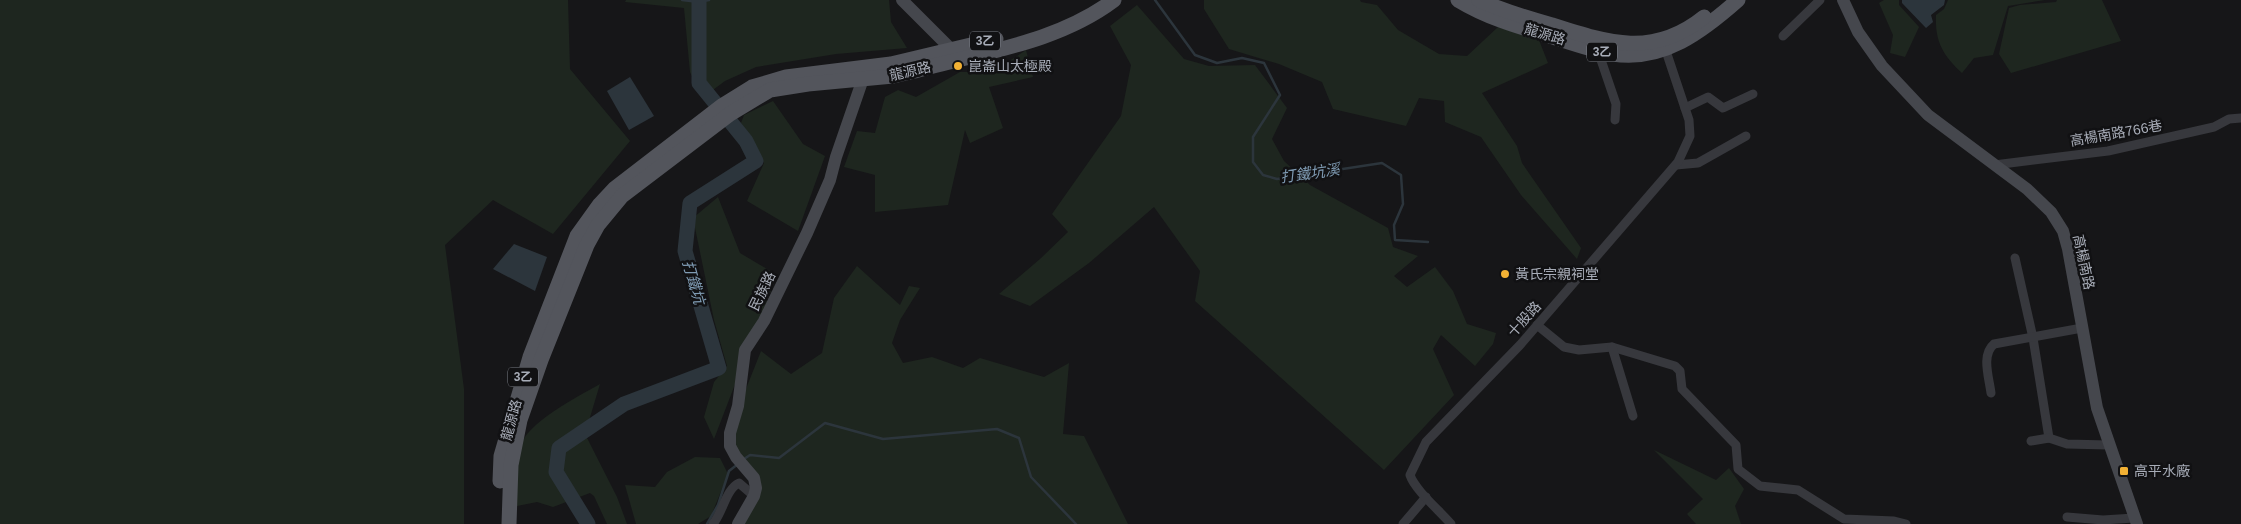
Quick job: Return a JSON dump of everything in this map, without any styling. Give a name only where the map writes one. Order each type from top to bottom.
[{"type":"main road","name":"3乙","points":[[956,53],[1053,23],[1074,14],[1097,0]]},
{"type":"main road","name":"龍源路","points":[[499,524],[501,456],[530,357],[582,240],[598,225],[622,196],[721,114],[770,90],[866,73],[908,72],[956,53],[1057,32],[1080,22],[1114,0]]},
{"type":"main road","name":"龍源路","points":[[1458,0],[1491,17],[1598,51],[1632,55],[1692,37],[1738,0]]},
{"type":"main road","name":"3乙","points":[[1479,0],[1510,12],[1600,40],[1631,44],[1663,45],[1701,19],[1724,0]]},
{"type":"main road","name":"龍源路","points":[[508,524],[511,466],[520,420],[582,240]]},
{"type":"street","points":[[902,0],[956,53]]},
{"type":"street","points":[[1784,36],[1820,0]]},
{"type":"street","name":"高楊南路","points":[[1843,0],[1858,32],[1882,66],[1928,115],[2026,189],[2051,212],[2063,231],[2068,249],[2097,408],[2135,521]]},
{"type":"street","name":"十股路","points":[[1451,524],[1413,485],[1410,475],[1426,442],[1537,326],[1676,165],[1685,150],[1690,136],[1689,120],[1663,45]]},
{"type":"street","points":[[1598,51],[1616,104],[1615,120]]},
{"type":"street","name":"民族路","points":[[754,496],[756,488],[754,478],[736,457],[730,446],[730,433],[738,406],[744,350],[764,321],[807,233],[830,180],[836,157],[866,73]]},
{"type":"street","points":[[1685,108],[1708,97],[1723,108],[1753,94]]},
{"type":"street","name":"高楊南路766巷","points":[[1994,165],[2108,151],[2214,128],[2229,120],[2241,118]]},
{"type":"street","points":[[1676,165],[1698,163],[1746,136]]},
{"type":"street","points":[[2015,258],[2033,338],[2049,438]]},
{"type":"street","points":[[1537,326],[1564,347],[1578,350],[1612,347],[1675,366],[1680,371],[1682,389],[1736,445],[1738,469],[1760,486],[1798,490],[1844,519],[1894,521],[1906,524]]},
{"type":"street","points":[[1991,393],[1987,359],[1989,349],[1994,344],[2082,328]]},
{"type":"street","points":[[1612,347],[1633,416]]},
{"type":"street","points":[[2031,440],[2049,438],[2067,444],[2108,445]]},
{"type":"street","points":[[713,524],[718,518],[733,486],[739,483],[754,496],[738,524]]},
{"type":"street","points":[[1403,524],[1426,497]]},
{"type":"street","points":[[2067,516],[2135,521]]},
{"type":"shaded area","points":[[0,0],[568,0],[570,69],[630,141],[553,234],[493,200],[445,245],[464,389],[464,524],[0,524]]},
{"type":"shaded area","points":[[626,0],[889,0],[891,22],[907,48],[836,54],[756,67],[725,81],[702,98],[690,72],[684,8],[625,2]]},
{"type":"shaded area","points":[[1204,0],[1360,0],[1361,2],[1377,5],[1398,30],[1439,54],[1467,56],[1498,27],[1539,40],[1548,63],[1482,93],[1517,146],[1522,163],[1581,248],[1577,259],[1521,195],[1481,137],[1445,122],[1444,101],[1419,98],[1406,126],[1333,109],[1322,82],[1279,64],[1229,49],[1204,9]]},
{"type":"shaded area","points":[[1884,0],[1899,0],[1899,5],[1919,27],[1905,57],[1890,53],[1893,35],[1879,3]]},
{"type":"shaded area","points":[[1902,0],[1945,0],[1944,5],[1931,15],[1933,22],[1926,28],[1902,3]]},
{"type":"shaded area","points":[[1948,0],[2045,0],[2008,6],[1993,55],[1974,58],[1962,73],[1949,60],[1941,47],[1937,32],[1936,15],[1944,9]]},
{"type":"shaded area","points":[[2057,0],[2102,0],[2121,41],[2011,73],[1999,54],[2009,8],[2020,5],[2056,2]]},
{"type":"shaded area","points":[[1137,5],[1184,59],[1209,66],[1255,65],[1287,108],[1272,139],[1284,161],[1310,185],[1388,228],[1393,247],[1418,256],[1394,276],[1407,287],[1435,267],[1453,291],[1467,324],[1496,333],[1493,344],[1475,366],[1441,335],[1433,349],[1454,395],[1384,470],[1195,301],[1200,271],[1154,207],[1089,263],[1030,306],[999,294],[1068,232],[1052,214],[1121,116],[1131,65],[1110,26]]},
{"type":"shaded area","points":[[1026,50],[1033,77],[989,87],[1003,128],[970,143],[965,130],[948,205],[875,212],[875,175],[844,167],[857,131],[875,133],[885,97],[898,90],[916,97],[960,72],[993,72]]},
{"type":"shaded area","points":[[630,77],[654,116],[629,130],[607,91]]},
{"type":"shaded area","points":[[773,101],[803,144],[825,156],[798,231],[747,201],[764,163],[741,123],[744,115]]},
{"type":"shaded area","points":[[718,197],[740,253],[777,275],[714,439],[704,417],[714,382],[727,366],[714,320],[693,218]]},
{"type":"shaded area","points":[[514,244],[547,257],[535,291],[493,269]]},
{"type":"shaded area","points":[[857,266],[900,305],[909,286],[920,288],[900,320],[892,343],[903,363],[932,357],[963,368],[980,358],[1044,377],[1069,363],[1063,434],[1084,436],[1128,524],[739,524],[756,487],[735,456],[736,414],[761,351],[791,374],[822,353],[834,298]]},
{"type":"shaded area","points":[[600,384],[585,434],[617,497],[627,524],[607,524],[594,496],[590,493],[553,507],[537,502],[517,506],[519,455],[524,439],[532,429],[554,411]]},
{"type":"shaded area","points":[[1654,450],[1716,480],[1729,468],[1744,489],[1735,506],[1741,524],[1696,524],[1687,514],[1703,499]]},
{"type":"shaded area","points":[[695,457],[720,458],[728,474],[711,516],[698,524],[636,524],[625,485],[655,487],[667,472]]},
{"type":"waterway","name":"打鐵坑溪","points":[[682,0],[699,2],[709,0]]},
{"type":"waterway","name":"打鐵坑溪","points":[[1155,0],[1195,55],[1217,63],[1242,58],[1264,63],[1280,95],[1253,137],[1253,162],[1263,175],[1277,179],[1382,163],[1401,175],[1403,204],[1394,225],[1395,240],[1428,242]]},
{"type":"waterway","name":"打鐵坑","points":[[588,524],[556,472],[559,448],[624,404],[719,368],[685,251],[690,203],[756,161],[746,141],[699,83],[699,2]]},
{"type":"waterway","points":[[744,459],[750,455],[779,458],[825,423],[883,439],[997,429],[1019,438],[1031,477],[1076,524]]},
{"type":"waterway","points":[[707,524],[718,505],[729,471],[738,464]]},
{"type":"place","name":"崑崙山太極殿","points":[[958,66]]},
{"type":"place","name":"黃氏宗親祠堂","points":[[1505,274]]},
{"type":"place","name":"高平水廠","points":[[2124,471]]}]
